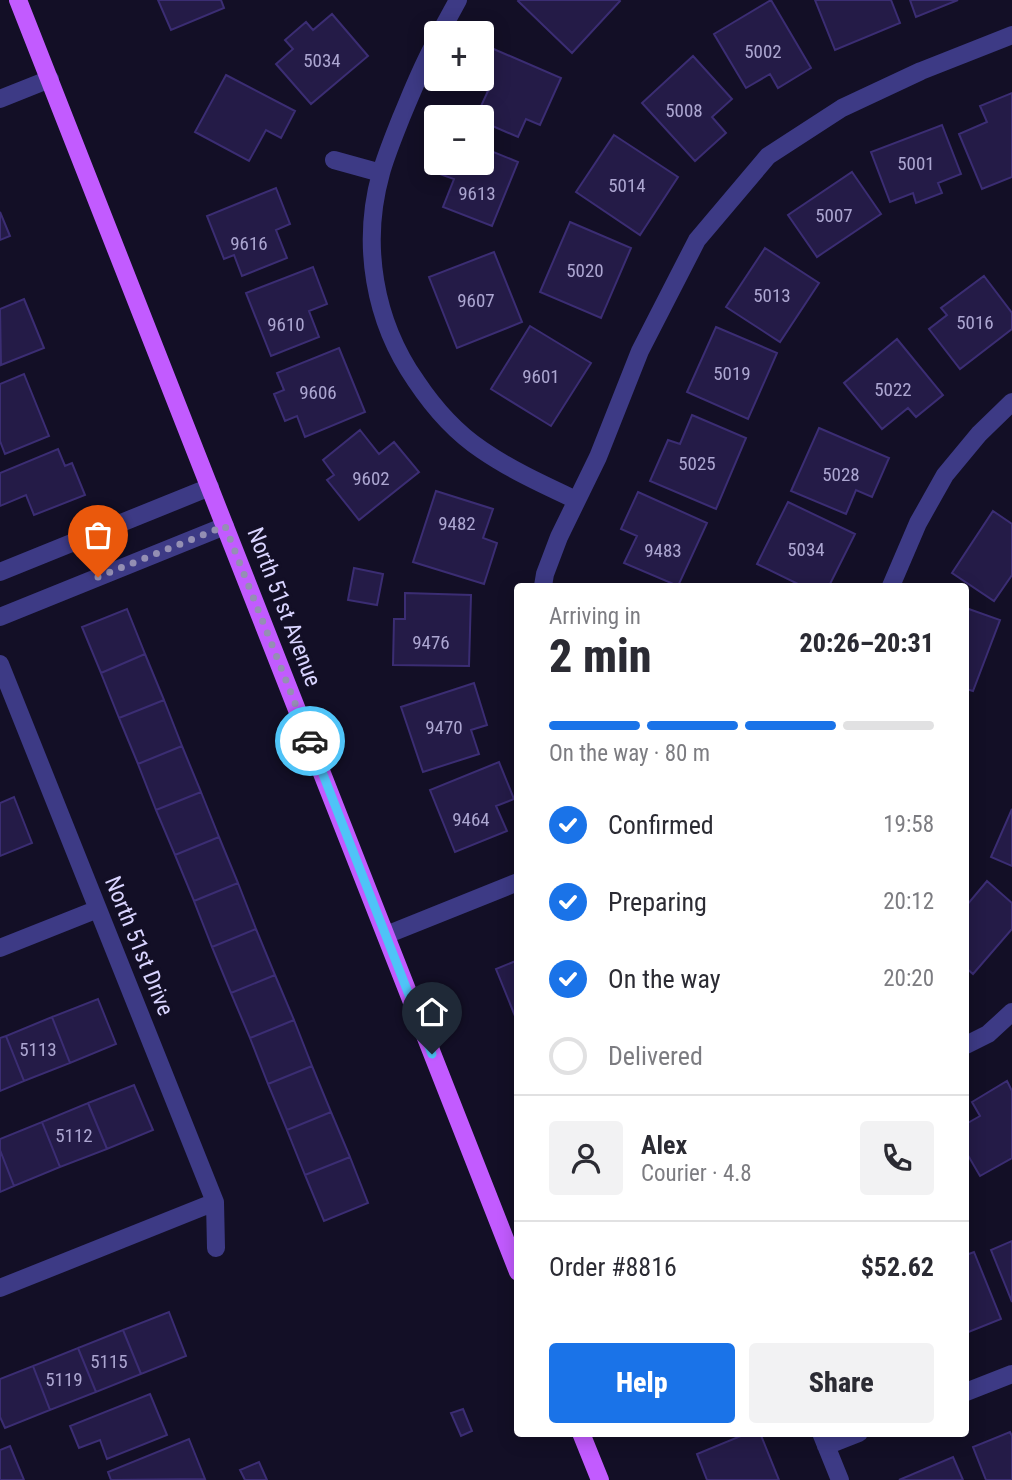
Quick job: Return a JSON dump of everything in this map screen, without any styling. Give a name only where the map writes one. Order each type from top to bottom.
[{"type":"main road","name":"North 51st Avenue","points":[[18,0],[514,1262]]},
{"type":"main road","points":[[583,1437],[600,1480]]},
{"type":"street","points":[[447,21],[458,0]]},
{"type":"street","points":[[544,583],[559,537],[597,457],[640,351],[697,240],[768,156],[842,108],[920,71],[1012,35]]},
{"type":"street","points":[[424,62],[381,173],[374,209],[372,251],[376,291],[388,330],[404,365],[433,405],[454,427],[480,449],[576,500]]},
{"type":"street","points":[[0,99],[50,79]]},
{"type":"street","points":[[334,160],[381,173]]},
{"type":"street","points":[[892,583],[918,523],[945,475],[979,434],[1012,402]]},
{"type":"street","points":[[0,572],[210,487]]},
{"type":"street","points":[[0,617],[225,526]]},
{"type":"street","name":"North 51st Drive","points":[[0,664],[215,1202],[216,1248]]},
{"type":"street","points":[[386,935],[514,883]]},
{"type":"street","points":[[0,948],[98,909]]},
{"type":"street","points":[[969,1044],[988,1034],[1012,1012]]},
{"type":"street","points":[[0,1288],[215,1202]]},
{"type":"street","points":[[969,1391],[1012,1374]]},
{"type":"street","points":[[823,1440],[840,1480]]},
{"type":"building","points":[[158,0],[221,0],[224,8],[171,30]]},
{"type":"building","points":[[519,0],[619,0],[620,1],[572,53]]},
{"type":"building","points":[[771,0],[811,68],[778,88],[770,74],[746,88],[714,34]]},
{"type":"building","points":[[815,0],[891,0],[900,23],[835,50]]},
{"type":"building","points":[[910,0],[958,0],[916,17]]},
{"type":"building","points":[[332,14],[368,56],[311,104],[276,64],[293,49],[285,40],[306,22],[313,30]]},
{"type":"building","points":[[494,49],[561,78],[540,125],[526,119],[518,137],[494,127],[494,105],[482,105],[488,91],[494,91]]},
{"type":"building","points":[[693,56],[732,99],[712,117],[726,133],[695,161],[642,103]]},
{"type":"building","points":[[226,75],[295,111],[281,138],[266,130],[249,161],[195,132]]},
{"type":"building","points":[[1012,93],[1012,177],[982,189],[959,134],[987,122],[980,106]]},
{"type":"building","points":[[942,125],[961,174],[938,183],[942,193],[916,203],[913,193],[890,202],[871,152]]},
{"type":"building","points":[[614,135],[678,177],[640,235],[576,192]]},
{"type":"building","points":[[494,152],[518,162],[492,226],[443,207],[454,179],[443,175],[494,175]]},
{"type":"building","points":[[852,172],[881,214],[817,257],[788,215]]},
{"type":"building","points":[[276,188],[290,224],[276,230],[287,258],[242,276],[234,255],[224,259],[207,216]]},
{"type":"building","points":[[0,212],[10,236],[0,240]]},
{"type":"building","points":[[570,222],[631,248],[601,318],[540,292]]},
{"type":"building","points":[[765,248],[819,283],[780,342],[726,307]]},
{"type":"building","points":[[494,252],[522,322],[457,348],[429,277]]},
{"type":"building","points":[[313,267],[327,304],[309,311],[319,337],[271,356],[246,293]]},
{"type":"building","points":[[984,276],[1012,313],[1012,329],[960,369],[929,329],[947,315],[941,308]]},
{"type":"building","points":[[24,299],[44,348],[1,365],[0,309]]},
{"type":"building","points":[[530,326],[591,363],[551,426],[491,389]]},
{"type":"building","points":[[716,327],[777,353],[748,419],[687,392]]},
{"type":"building","points":[[897,339],[943,395],[916,417],[908,408],[882,429],[844,383]]},
{"type":"building","points":[[339,348],[365,412],[305,437],[297,416],[285,421],[274,394],[284,390],[277,373]]},
{"type":"building","points":[[24,374],[49,436],[5,454],[0,441],[0,384]]},
{"type":"building","points":[[692,415],[746,438],[716,509],[650,481],[668,440],[680,444]]},
{"type":"building","points":[[819,428],[889,458],[872,497],[856,490],[846,514],[791,491]]},
{"type":"building","points":[[360,430],[379,454],[394,442],[419,472],[359,520],[327,480],[334,475],[323,460]]},
{"type":"building","points":[[58,449],[65,466],[72,463],[85,495],[34,515],[26,495],[0,506],[0,473]]},
{"type":"building","points":[[436,491],[493,509],[483,538],[497,543],[484,584],[413,562]]},
{"type":"building","points":[[638,492],[707,523],[679,583],[671,583],[624,563],[637,536],[621,529]]},
{"type":"building","points":[[788,502],[855,534],[830,583],[796,583],[757,564]]},
{"type":"building","points":[[993,511],[1012,524],[1012,575],[994,601],[952,573]]},
{"type":"building","points":[[354,568],[383,574],[377,605],[348,600]]},
{"type":"building","points":[[405,593],[471,595],[469,666],[393,665],[394,619],[405,619]]},
{"type":"building","points":[[127,609],[145,654],[101,673],[82,627]]},
{"type":"building","points":[[969,609],[1000,620],[973,691],[969,690]]},
{"type":"building","points":[[145,654],[164,700],[119,718],[101,673]]},
{"type":"building","points":[[474,683],[487,725],[471,730],[479,754],[423,772],[401,707]]},
{"type":"building","points":[[164,700],[182,746],[138,764],[119,718]]},
{"type":"building","points":[[182,746],[201,792],[156,810],[138,764]]},
{"type":"building","points":[[499,762],[514,799],[496,806],[507,831],[455,852],[430,790]]},
{"type":"building","points":[[201,792],[219,837],[175,855],[156,810]]},
{"type":"building","points":[[14,797],[32,843],[0,856],[0,803]]},
{"type":"building","points":[[1012,809],[1012,866],[991,857]]},
{"type":"building","points":[[219,837],[238,883],[194,901],[175,855]]},
{"type":"building","points":[[987,881],[1012,903],[1012,929],[973,974],[969,971],[969,902]]},
{"type":"building","points":[[238,883],[256,929],[212,947],[194,901]]},
{"type":"building","points":[[256,929],[275,975],[231,993],[212,947]]},
{"type":"building","points":[[514,962],[514,1014],[496,969]]},
{"type":"building","points":[[275,975],[294,1020],[250,1038],[231,993]]},
{"type":"building","points":[[98,999],[116,1044],[70,1063],[52,1017]]},
{"type":"building","points":[[52,1017],[70,1063],[24,1081],[6,1036]]},
{"type":"building","points":[[294,1020],[312,1066],[268,1084],[250,1038]]},
{"type":"building","points":[[6,1036],[24,1081],[0,1091],[0,1038]]},
{"type":"building","points":[[312,1066],[331,1112],[287,1130],[268,1084]]},
{"type":"building","points":[[1007,1081],[1012,1091],[1012,1158],[980,1176],[969,1157],[969,1122],[980,1116],[972,1102]]},
{"type":"building","points":[[134,1085],[153,1130],[107,1149],[88,1103]]},
{"type":"building","points":[[88,1103],[107,1149],[60,1167],[42,1122]]},
{"type":"building","points":[[331,1112],[350,1157],[305,1175],[287,1130]]},
{"type":"building","points":[[42,1122],[60,1167],[14,1186],[0,1150],[0,1139]]},
{"type":"building","points":[[0,1150],[14,1186],[0,1192]]},
{"type":"building","points":[[350,1157],[368,1203],[324,1221],[305,1175]]},
{"type":"building","points":[[1012,1241],[1012,1302],[991,1250]]},
{"type":"building","points":[[974,1252],[1001,1319],[969,1332],[969,1254]]},
{"type":"building","points":[[169,1312],[186,1356],[141,1374],[123,1330]]},
{"type":"building","points":[[123,1330],[141,1374],[96,1392],[78,1348]]},
{"type":"building","points":[[78,1348],[96,1392],[50,1410],[33,1366]]},
{"type":"building","points":[[33,1366],[50,1410],[5,1428],[0,1417],[0,1379]]},
{"type":"building","points":[[150,1394],[167,1435],[107,1459],[100,1440],[79,1448],[70,1426]]},
{"type":"building","points":[[463,1409],[472,1431],[461,1436],[451,1413]]},
{"type":"building","points":[[1010,1432],[1012,1480],[986,1480],[973,1447]]},
{"type":"building","points":[[738,1437],[762,1437],[779,1480],[707,1480],[697,1454]]},
{"type":"building","points":[[189,1439],[205,1479],[111,1480],[108,1472]]},
{"type":"building","points":[[10,1446],[24,1480],[0,1480],[0,1450]]},
{"type":"building","points":[[953,1457],[963,1480],[899,1480]]},
{"type":"building","points":[[259,1462],[267,1480],[245,1480],[240,1470]]},
{"type":"way so far","points":[[98,577],[225,526],[310,741]]},
{"type":"route","points":[[310,741],[432,1054]]}]
